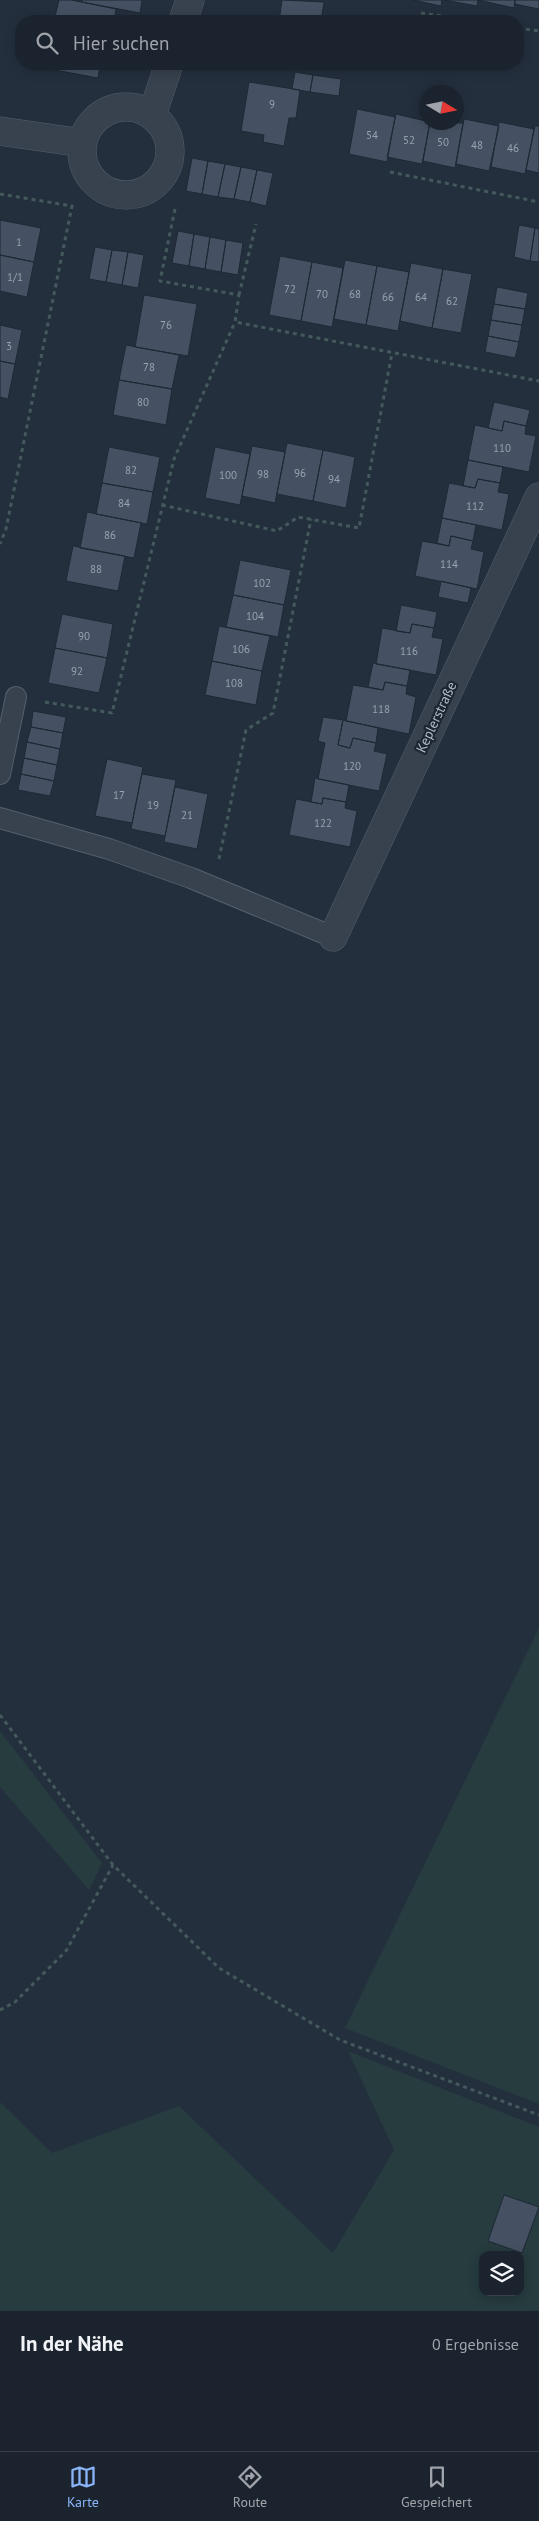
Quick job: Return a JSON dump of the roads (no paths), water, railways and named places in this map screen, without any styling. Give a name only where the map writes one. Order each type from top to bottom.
[{"type":"street","points":[[185,15],[190,0]]},
{"type":"street","points":[[152,115],[167,70]]},
{"type":"street","points":[[125,107],[140,109],[152,115],[162,125],[170,151],[168,165],[161,177],[151,187],[138,193],[125,195],[110,192],[97,184],[88,172],[83,158],[82,143],[88,129],[98,117],[110,110],[125,107]]},
{"type":"street","points":[[0,131],[82,143]]},
{"type":"street","name":"Keplerstraße","points":[[334,937],[539,497]]},
{"type":"lane","points":[[0,774],[16,697]]},
{"type":"lane","points":[[0,818],[109,849],[213,888],[334,937]]}]
